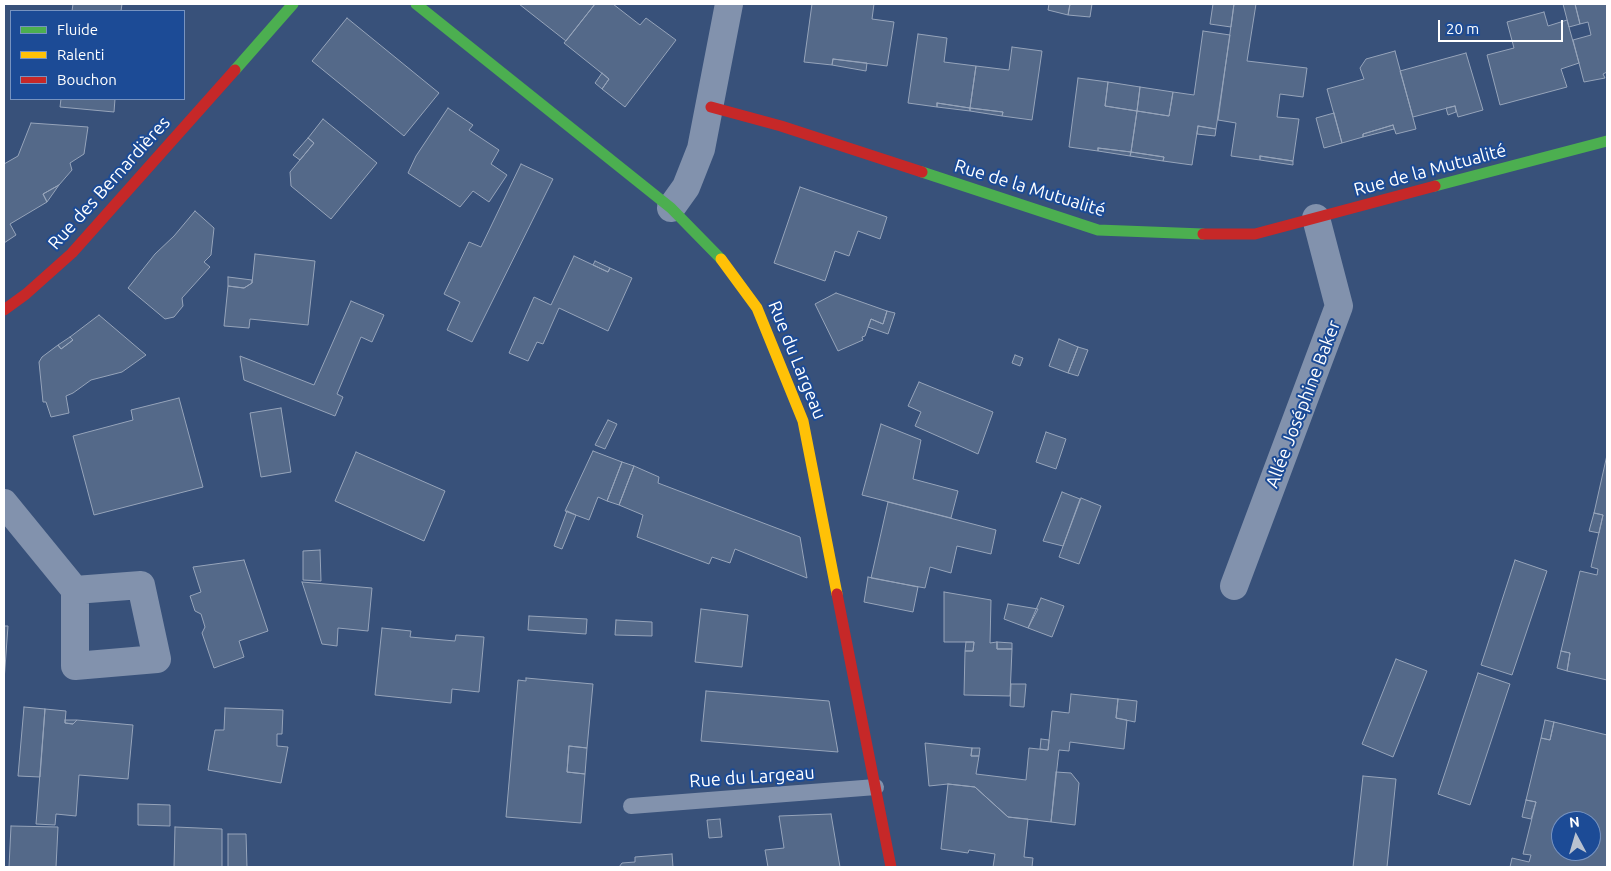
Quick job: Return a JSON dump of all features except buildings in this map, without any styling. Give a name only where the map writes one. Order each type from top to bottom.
[{"type":"street","name":"Rue des Bernardières","points":[[4,310],[26,294],[72,253],[293,4]]},
{"type":"street","name":"Rue du Largeau","points":[[416,4],[672,208],[721,258],[757,308],[803,421],[891,867]]},
{"type":"street","points":[[672,208],[686,187],[702,149],[729,4]]},
{"type":"street","name":"Rue de la Mutualité","points":[[711,107],[781,126],[1098,230],[1176,234],[1255,234],[1607,141]]},
{"type":"street","name":"Allée Joséphine Baker","points":[[1234,586],[1339,306],[1316,218]]},
{"type":"street","points":[[4,503],[75,590]]},
{"type":"lane","name":"Rue du Largeau","points":[[631,806],[876,787]]},
{"type":"traffic: fast","points":[[235,70],[293,4]]},
{"type":"traffic: fast","points":[[416,4],[671,208],[721,259]]},
{"type":"traffic: fast","points":[[1435,186],[1607,141]]},
{"type":"traffic: fast","points":[[922,172],[1098,230],[1203,234]]},
{"type":"traffic: slow","points":[[721,259],[757,308],[803,421],[837,594]]},
{"type":"traffic: jam","points":[[4,310],[26,294],[72,253],[235,70]]},
{"type":"traffic: jam","points":[[711,107],[781,126],[922,172]]},
{"type":"traffic: jam","points":[[1203,234],[1255,234],[1435,186]]},
{"type":"traffic: jam","points":[[837,594],[891,867]]}]
